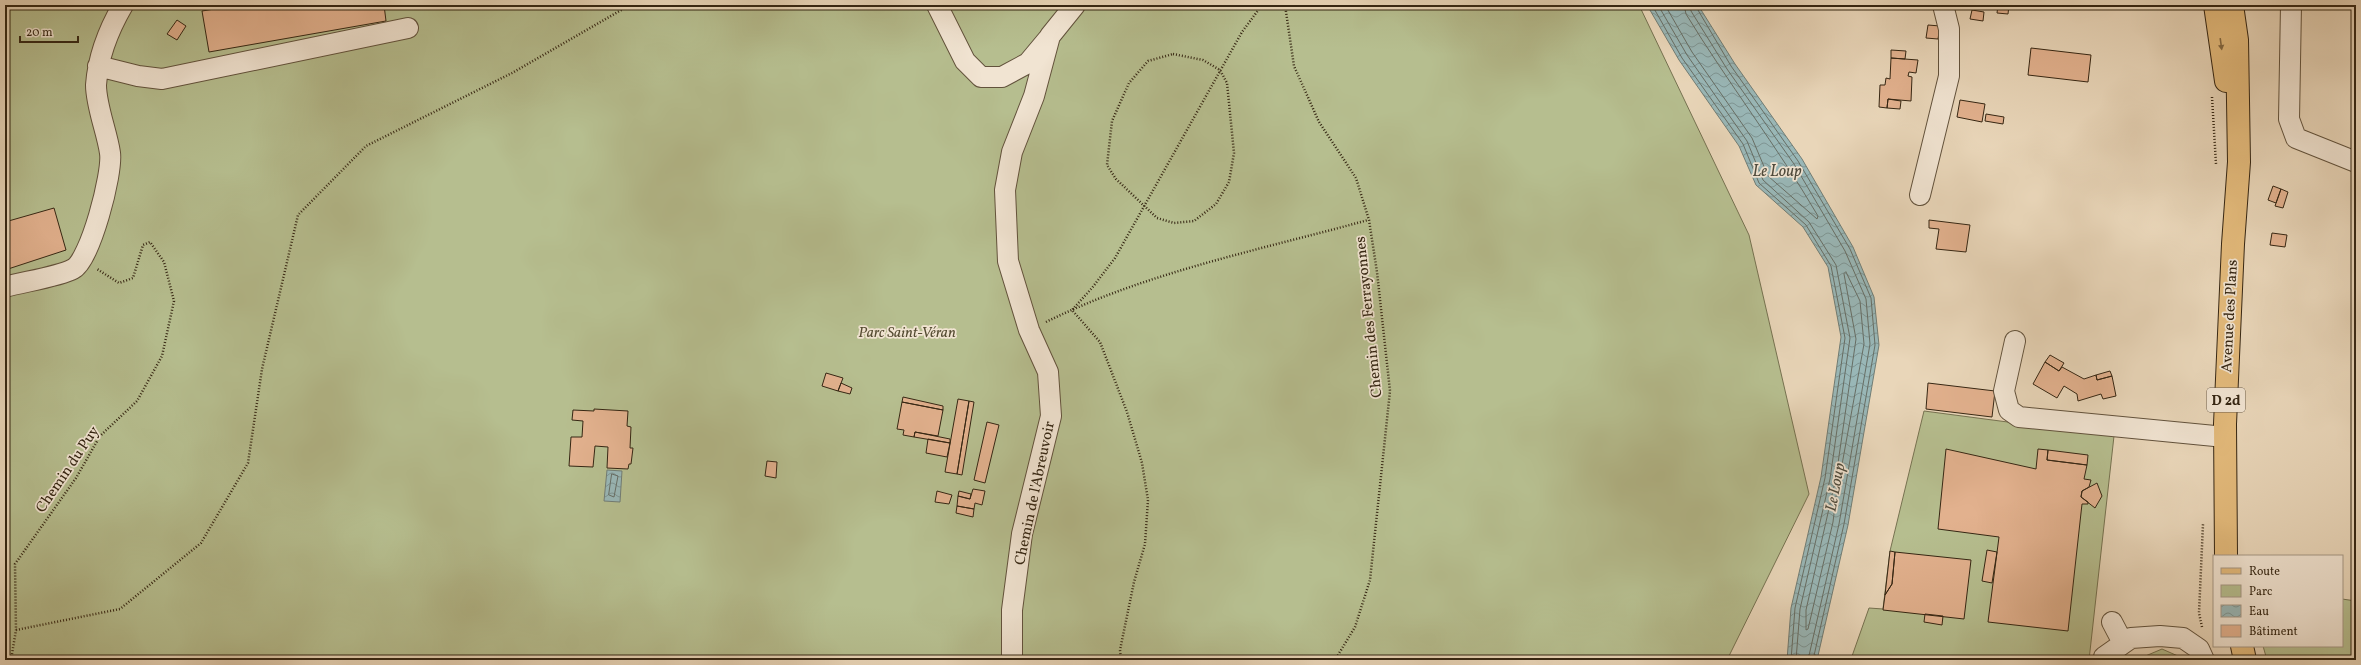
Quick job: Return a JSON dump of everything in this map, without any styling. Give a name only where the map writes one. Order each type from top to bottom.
[{"type":"main road","name":"Avenue des Plans","points":[[2215,5],[2226,82],[2232,244]]},
{"type":"main road","name":"Avenue des Plans","points":[[2226,555],[2225,437],[2232,244],[2239,162],[2237,40],[2232,5]]},
{"type":"main road","points":[[2231,647],[2232,660]]},
{"type":"main road","points":[[2242,647],[2245,660]]},
{"type":"street","points":[[5,287],[74,269],[86,253],[103,202],[108,179],[110,155],[96,87],[98,66],[113,24],[123,5]]},
{"type":"street","points":[[937,5],[965,61],[981,77],[1002,77],[1028,63],[1075,5]]},
{"type":"street","points":[[1920,195],[1949,76],[1949,29],[1943,5]]},
{"type":"street","points":[[2291,5],[2289,120],[2291,129],[2296,138],[2356,162]]},
{"type":"street","points":[[98,66],[138,76],[162,79],[408,28]]},
{"type":"street","name":"Chemin de l'Abreuvoir","points":[[1012,660],[1012,610],[1022,534],[1050,416],[1048,372],[1029,330],[1008,261],[1005,190],[1012,152],[1034,96],[1050,36]]},
{"type":"street","points":[[2015,341],[2004,391],[2009,410],[2019,417],[2225,437]]},
{"type":"street","points":[[2112,622],[2123,643]]},
{"type":"street","points":[[2104,657],[2131,638],[2160,636],[2183,638],[2199,649],[2204,660]]},
{"type":"path","points":[[11,660],[16,630],[120,609],[201,543],[248,463],[262,369],[298,216],[366,146],[512,73],[630,5]]},
{"type":"path","points":[[1072,310],[1092,288],[1115,258],[1242,32],[1262,5]]},
{"type":"path","name":"Chemin des Ferrayonnes","points":[[1285,5],[1294,66],[1319,122],[1356,178],[1369,220],[1378,272],[1390,391],[1370,580],[1355,627],[1335,660]]},
{"type":"path","points":[[1173,54],[1203,60],[1220,70],[1227,83],[1234,153],[1229,182],[1216,204],[1194,221],[1174,223],[1157,218],[1143,206],[1116,179],[1107,165],[1112,121],[1129,83],[1148,62],[1173,54]]},
{"type":"path","points":[[1029,330],[1072,310],[1158,278],[1369,220]]},
{"type":"path","name":"Chemin du Puy","points":[[16,630],[15,564],[76,478],[100,436],[137,401],[162,356],[174,301],[164,262],[150,242],[143,245],[133,278],[119,283],[104,276],[83,258]]},
{"type":"path","points":[[1072,310],[1100,342],[1127,412],[1142,463],[1148,500],[1145,544],[1134,582],[1120,650],[1121,660]]},
{"type":"green space","name":"Parc Saint-Véran","points":[[5,5],[1639,5],[1749,235],[1809,494],[1727,660],[5,660]]},
{"type":"green space","points":[[1924,411],[2114,436],[2089,660],[1851,659],[1869,608],[1883,609],[1890,551]]},
{"type":"green space","points":[[2343,599],[2356,601],[2356,660],[2267,660],[2263,647],[2343,647]]},
{"type":"green space","points":[[2162,649],[2187,660],[2136,660]]},
{"type":"water","name":"Le Loup","points":[[1647,5],[1698,5],[1735,64],[1802,159],[1853,247],[1874,297],[1879,345],[1848,525],[1817,660],[1787,660],[1791,608],[1821,477],[1841,337],[1828,267],[1803,227],[1756,185],[1739,146],[1679,60]]},
{"type":"water","points":[[607,470],[622,471],[620,502],[604,501]]},
{"type":"building","points":[[239,5],[384,5],[386,21],[209,52],[202,11]]},
{"type":"building","points":[[1998,5],[2009,5],[2008,14],[1997,13]]},
{"type":"building","points":[[1972,10],[1984,12],[1983,21],[1970,19]]},
{"type":"building","points":[[177,20],[186,26],[177,40],[167,34]]},
{"type":"building","points":[[1928,25],[1940,26],[1938,39],[1926,38]]},
{"type":"building","points":[[2031,48],[2091,55],[2088,82],[2028,75]]},
{"type":"building","points":[[1891,50],[1906,51],[1905,59],[1891,58]]},
{"type":"building","points":[[1891,58],[1918,60],[1916,73],[1909,72],[1908,76],[1912,77],[1911,101],[1888,99],[1887,108],[1879,107],[1880,85],[1885,85],[1886,78],[1890,79]]},
{"type":"building","points":[[1888,99],[1901,101],[1900,109],[1887,108]]},
{"type":"building","points":[[1960,100],[1985,104],[1982,122],[1957,117]]},
{"type":"building","points":[[1986,114],[2004,117],[2003,124],[1985,121]]},
{"type":"building","points":[[2273,186],[2281,189],[2276,203],[2268,200]]},
{"type":"building","points":[[2281,189],[2288,192],[2283,208],[2275,206]]},
{"type":"building","points":[[54,208],[66,250],[5,270],[5,222]]},
{"type":"building","points":[[1929,220],[1970,225],[1966,252],[1936,249],[1939,229],[1929,228]]},
{"type":"building","points":[[2272,233],[2287,235],[2285,247],[2270,245]]},
{"type":"building","points":[[2050,355],[2064,363],[2059,371],[2045,362]]},
{"type":"building","points":[[2045,362],[2059,371],[2062,367],[2084,379],[2096,375],[2097,380],[2112,376],[2116,396],[2103,399],[2101,394],[2078,401],[2077,394],[2064,386],[2057,398],[2033,384]]},
{"type":"building","points":[[2110,371],[2112,376],[2097,380],[2096,375]]},
{"type":"building","points":[[826,373],[843,378],[838,391],[822,386]]},
{"type":"building","points":[[841,383],[852,388],[850,394],[838,391]]},
{"type":"building","points":[[1928,383],[1995,391],[1992,417],[1926,409]]},
{"type":"building","points":[[903,397],[943,406],[943,410],[902,402]]},
{"type":"building","points":[[958,399],[969,401],[957,474],[945,472]]},
{"type":"building","points":[[969,401],[974,402],[962,475],[957,474]]},
{"type":"building","points":[[902,402],[943,410],[938,436],[915,432],[914,437],[903,435],[904,430],[897,429]]},
{"type":"building","points":[[594,409],[628,411],[627,426],[631,427],[630,448],[633,448],[631,464],[629,464],[628,469],[607,468],[608,447],[595,446],[593,467],[569,466],[571,437],[582,437],[583,421],[572,420],[573,410],[594,411]]},
{"type":"building","points":[[987,422],[999,425],[985,483],[974,480]]},
{"type":"building","points":[[915,432],[950,439],[950,443],[914,437]]},
{"type":"building","points":[[928,439],[950,443],[947,457],[926,453]]},
{"type":"building","points":[[1946,449],[2036,469],[2038,449],[2048,450],[2047,460],[2087,465],[2084,479],[2091,480],[2089,487],[2082,491],[2081,497],[2088,502],[2088,504],[2082,504],[2068,631],[1988,622],[1999,537],[1938,529]]},
{"type":"building","points":[[2048,450],[2088,455],[2087,465],[2047,460]]},
{"type":"building","points":[[767,461],[777,462],[776,478],[765,476]]},
{"type":"building","points":[[2097,483],[2102,496],[2095,508],[2081,497],[2082,491]]},
{"type":"building","points":[[973,489],[985,491],[982,505],[975,503],[974,509],[957,506],[958,496],[970,499]]},
{"type":"building","points":[[937,491],[952,495],[949,504],[935,502]]},
{"type":"building","points":[[959,491],[971,494],[970,499],[958,496]]},
{"type":"building","points":[[957,506],[974,509],[973,517],[956,513]]},
{"type":"building","points":[[1987,550],[1997,552],[1992,583],[1982,581]]},
{"type":"building","points":[[1890,551],[1895,552],[1892,584],[1885,595]]},
{"type":"building","points":[[1895,552],[1971,560],[1964,619],[1883,610],[1885,595],[1892,584]]},
{"type":"building","points":[[1925,614],[1943,616],[1942,625],[1924,622]]}]
